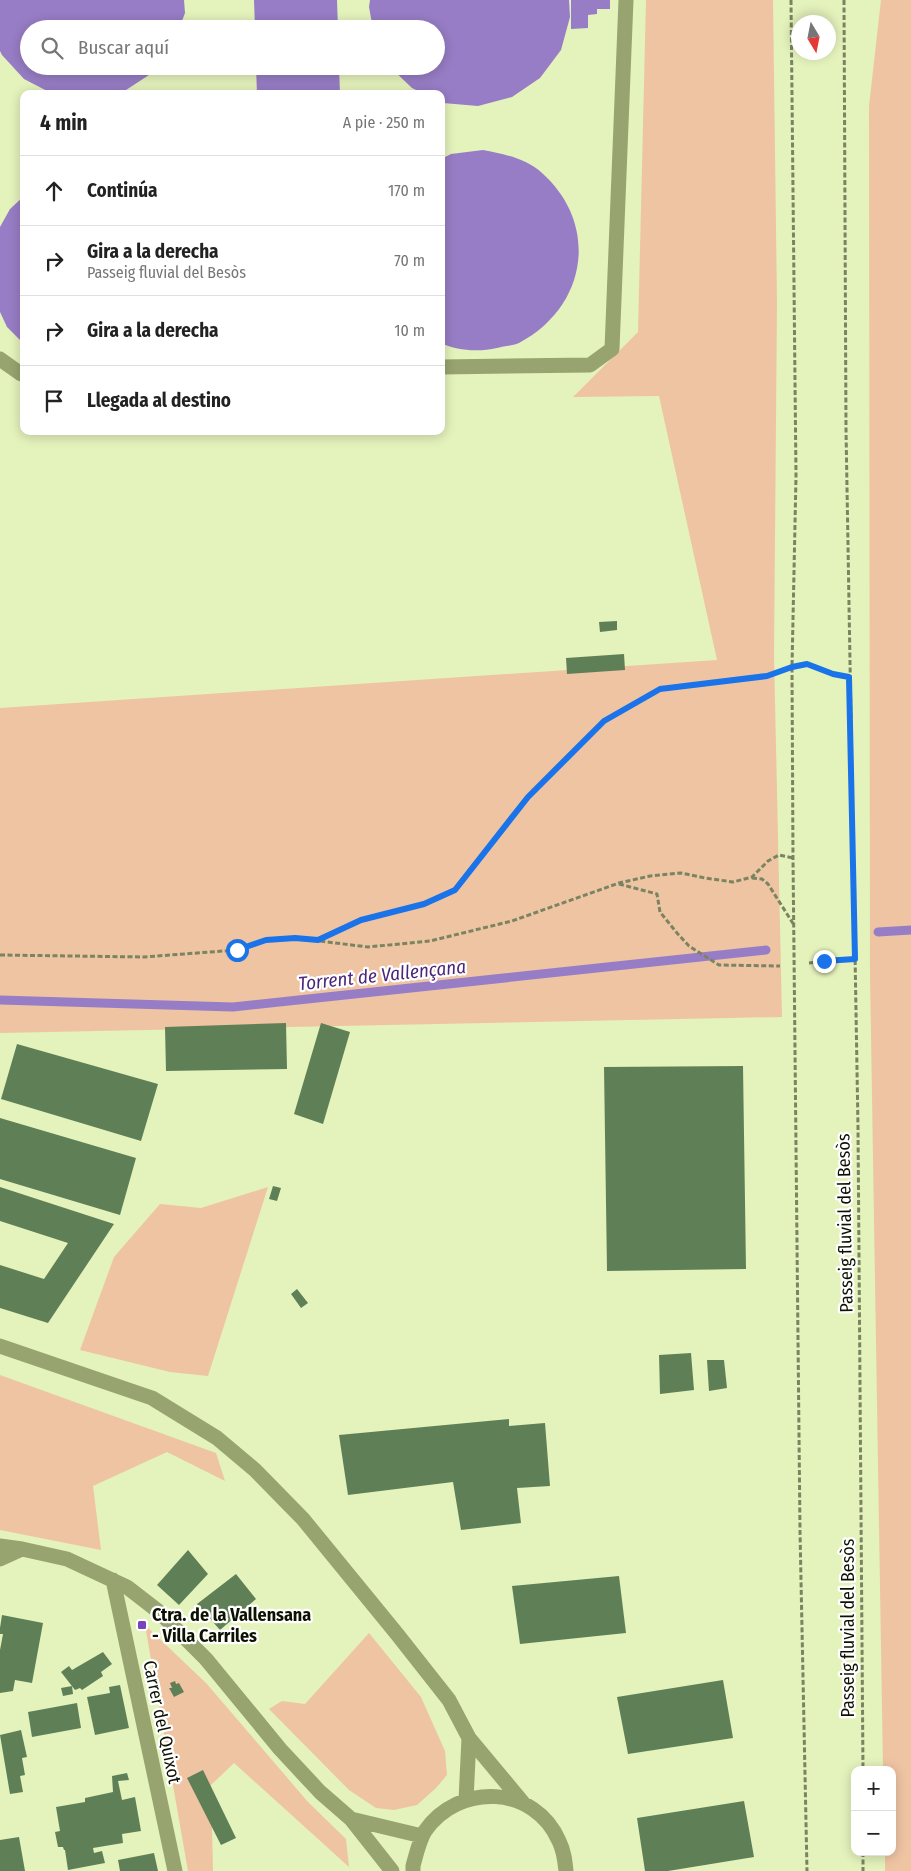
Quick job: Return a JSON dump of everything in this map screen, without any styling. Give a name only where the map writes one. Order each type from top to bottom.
[{"type":"street","points":[[445,367],[590,365],[612,349],[626,0]]},
{"type":"street","points":[[0,359],[20,373]]},
{"type":"street","points":[[0,1346],[152,1398],[217,1438],[255,1470],[303,1519],[397,1634],[449,1700],[469,1738],[524,1804]]},
{"type":"street","points":[[0,1546],[22,1549],[67,1560],[127,1587],[158,1610],[206,1659],[280,1749],[320,1792],[351,1819],[392,1871]]},
{"type":"street","points":[[0,1559],[22,1549]]},
{"type":"street","name":"Carrer del Quixot","points":[[113,1580],[175,1871]]},
{"type":"street","points":[[466,1800],[469,1738]]},
{"type":"street","points":[[413,1871],[422,1836],[430,1825],[446,1810],[466,1800],[485,1796],[506,1797],[524,1804],[539,1814],[550,1826],[559,1841],[566,1871]]},
{"type":"street","points":[[351,1819],[422,1836]]},
{"type":"path","points":[[791,0],[796,476],[792,667],[793,858],[800,1541],[806,1871]]},
{"type":"path","name":"Passeig fluvial del Besòs","points":[[844,0],[846,429],[858,1156],[863,1766]]},
{"type":"path","points":[[318,940],[361,920],[424,904],[455,890],[528,797],[604,721],[660,689],[767,676],[807,664],[833,674],[849,677]]},
{"type":"path","points":[[752,878],[768,861],[779,855],[793,858]]},
{"type":"path","points":[[0,955],[144,958],[237,950],[266,940],[295,938],[368,947],[430,942],[512,921],[619,884],[650,876],[681,873],[733,882],[752,878],[762,879],[768,884],[794,925]]},
{"type":"path","points":[[619,884],[657,894],[660,912],[677,933],[689,946],[719,965],[780,966]]},
{"type":"path","points":[[810,962],[855,959]]},
{"type":"path","points":[[863,1856],[863,1871]]},
{"type":"shaded area","points":[[0,0],[184,0],[185,13],[182,20],[20,20],[20,75],[0,51]]},
{"type":"shaded area","points":[[254,0],[337,0],[338,20],[255,20]]},
{"type":"shaded area","points":[[370,0],[569,0],[570,17],[561,50],[540,78],[512,97],[478,106],[445,103],[445,90],[416,90],[398,75],[445,75],[445,20],[371,20]]},
{"type":"shaded area","points":[[571,0],[610,0],[610,9],[597,9],[597,14],[588,15],[588,28],[571,29]]},
{"type":"shaded area","points":[[646,0],[773,0],[777,303],[774,656],[782,1017],[0,1033],[0,708],[717,660],[659,396],[573,397],[638,332]]},
{"type":"shaded area","points":[[881,0],[911,0],[911,1871],[885,1871],[885,1856],[896,1856],[896,1766],[883,1766],[870,974],[869,106]]},
{"type":"shaded area","points":[[20,75],[149,75],[126,90],[45,90],[24,79]]},
{"type":"shaded area","points":[[256,75],[339,75],[340,90],[257,90]]},
{"type":"shaded area","points":[[483,150],[514,157],[529,164],[542,173],[560,194],[572,216],[578,240],[578,264],[571,287],[559,309],[542,327],[519,343],[476,350],[454,348],[445,345],[445,157],[451,154]]},
{"type":"shaded area","points":[[20,200],[20,340],[7,327],[0,312],[0,227],[10,209]]},
{"type":"shaded area","points":[[268,1187],[208,1376],[170,1372],[80,1350],[114,1257],[160,1204],[201,1208]]},
{"type":"shaded area","points":[[0,1375],[216,1453],[225,1481],[167,1452],[93,1486],[101,1550],[0,1530]]},
{"type":"shaded area","points":[[145,1625],[206,1683],[308,1802],[346,1839],[349,1867],[234,1763],[211,1785],[213,1871],[188,1871]]},
{"type":"shaded area","points":[[369,1633],[421,1697],[445,1751],[447,1775],[436,1788],[417,1805],[394,1810],[376,1808],[349,1790],[269,1709],[282,1701],[305,1704]]},
{"type":"building","points":[[617,621],[617,630],[600,632],[599,622]]},
{"type":"building","points":[[624,654],[625,670],[567,674],[566,658]]},
{"type":"building","points":[[286,1023],[287,1069],[166,1071],[165,1027]]},
{"type":"building","points":[[321,1023],[350,1032],[323,1124],[294,1114]]},
{"type":"building","points":[[17,1044],[158,1084],[141,1141],[1,1099]]},
{"type":"building","points":[[743,1066],[746,1269],[607,1271],[604,1067]]},
{"type":"building","points":[[0,1118],[136,1158],[120,1215],[0,1179]]},
{"type":"building","points":[[273,1186],[281,1188],[277,1201],[269,1199]]},
{"type":"building","points":[[0,1187],[114,1224],[48,1323],[0,1308],[0,1265],[44,1279],[68,1243],[0,1221]]},
{"type":"building","points":[[297,1289],[308,1303],[301,1308],[291,1294]]},
{"type":"building","points":[[691,1353],[694,1390],[660,1394],[659,1355]]},
{"type":"building","points":[[707,1360],[724,1360],[727,1388],[709,1391]]},
{"type":"building","points":[[509,1419],[509,1426],[545,1423],[550,1486],[517,1488],[521,1523],[461,1530],[453,1482],[348,1495],[339,1435]]},
{"type":"building","points":[[188,1550],[208,1574],[179,1605],[157,1585]]},
{"type":"building","points":[[236,1574],[256,1599],[220,1630],[197,1604]]},
{"type":"building","points":[[619,1576],[626,1633],[520,1644],[512,1586]]},
{"type":"building","points":[[2,1615],[43,1623],[32,1683],[15,1680],[13,1691],[0,1693],[0,1650],[3,1634],[0,1634],[0,1628]]},
{"type":"building","points":[[103,1652],[112,1664],[101,1672],[103,1676],[82,1690],[80,1688],[75,1690],[61,1672],[69,1666],[72,1670]]},
{"type":"building","points":[[723,1680],[733,1738],[628,1754],[617,1697]]},
{"type":"building","points":[[175,1681],[176,1684],[179,1683],[184,1692],[174,1697],[169,1688],[172,1688],[170,1683]]},
{"type":"building","points":[[120,1685],[129,1728],[95,1735],[87,1697],[110,1693],[109,1687]]},
{"type":"building","points":[[72,1686],[73,1694],[63,1696],[61,1688]]},
{"type":"building","points":[[77,1703],[81,1728],[32,1737],[28,1712]]},
{"type":"building","points":[[21,1730],[27,1757],[22,1758],[25,1775],[20,1776],[23,1792],[10,1794],[0,1735]]},
{"type":"building","points":[[203,1770],[236,1838],[221,1845],[187,1778]]},
{"type":"building","points":[[127,1773],[129,1780],[118,1781],[122,1800],[135,1797],[141,1831],[122,1834],[123,1843],[93,1848],[94,1853],[102,1851],[105,1863],[68,1870],[65,1850],[63,1847],[58,1847],[55,1832],[60,1831],[56,1807],[85,1802],[85,1798],[113,1792],[112,1776]]},
{"type":"building","points":[[744,1801],[754,1857],[668,1871],[645,1871],[637,1818]]},
{"type":"building","points":[[19,1837],[25,1871],[0,1871],[0,1840]]},
{"type":"building","points":[[154,1853],[158,1871],[120,1871],[118,1860]]},
{"type":"waterway","name":"Torrent de Vallençana","points":[[878,932],[911,930]]},
{"type":"waterway","name":"Torrent de Vallençana","points":[[0,1000],[233,1007],[766,950]]},
{"type":"place","name":"Ctra. de la Vallensana - Villa Carriles","points":[[142,1625]]},
{"type":"route","points":[[237,950],[266,940],[295,938],[318,940],[361,920],[424,904],[455,890],[528,797],[604,721],[660,689],[767,676],[807,664],[833,674],[849,677],[855,959],[824,961]]}]
